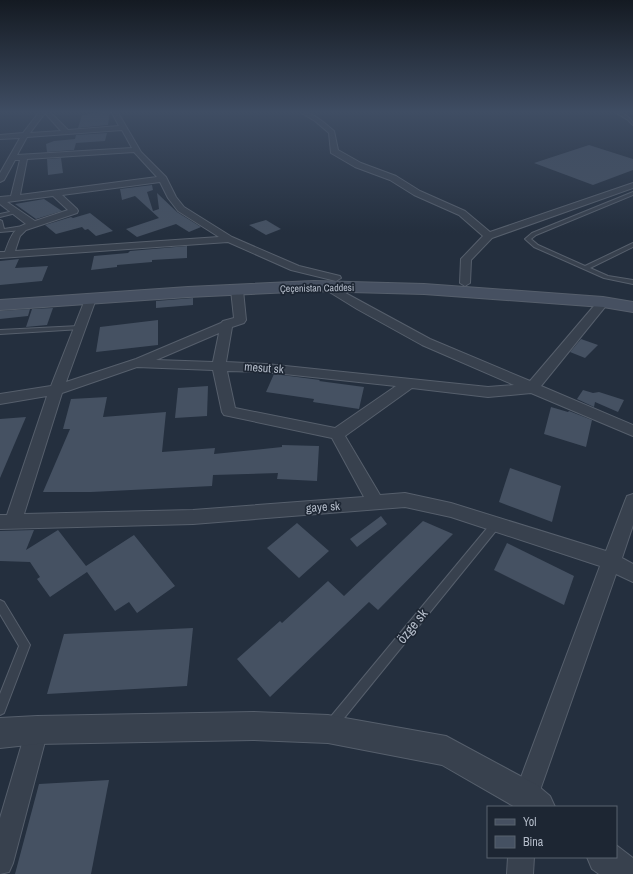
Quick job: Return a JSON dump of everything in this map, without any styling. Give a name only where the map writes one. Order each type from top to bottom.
[{"type":"main road","name":"Çeçenistan Caddesi","points":[[0,295],[293,273],[332,282],[603,302],[633,307]]},
{"type":"main road","name":"Çeçenistan Caddesi","points":[[0,305],[237,290],[332,282],[466,283],[633,297]]},
{"type":"street","points":[[0,180],[16,152]]},
{"type":"street","points":[[12,158],[111,152]]},
{"type":"street","points":[[138,152],[163,179],[172,198],[181,209],[229,238],[293,273]]},
{"type":"street","points":[[335,152],[358,165],[393,178],[417,193],[462,213],[489,236]]},
{"type":"street","points":[[16,198],[24,158]]},
{"type":"street","points":[[34,225],[14,212],[0,200],[163,179]]},
{"type":"street","points":[[466,283],[466,259],[489,236],[633,185]]},
{"type":"street","points":[[4,255],[16,235],[23,228],[74,211],[55,193]]},
{"type":"street","points":[[4,255],[229,238]]},
{"type":"street","points":[[332,282],[361,307],[426,342],[633,431]]},
{"type":"street","points":[[136,363],[227,324],[240,320],[237,290]]},
{"type":"street","points":[[6,522],[90,299]]},
{"type":"street","points":[[532,388],[603,302]]},
{"type":"street","points":[[227,324],[219,366],[229,412],[337,434],[410,383]]},
{"type":"street","name":"mesut sk","points":[[0,398],[56,390],[136,363],[266,368],[488,392],[532,388]]},
{"type":"street","points":[[337,434],[376,502]]},
{"type":"street","name":"gaye sk","points":[[6,522],[193,517],[405,500],[451,510],[611,561],[633,574]]},
{"type":"street","points":[[0,732],[253,726],[328,729],[446,751],[530,804],[611,561],[633,501]]},
{"type":"street","points":[[0,863],[37,730]]},
{"type":"street","points":[[520,874],[521,858]]},
{"type":"street","points":[[605,858],[626,874]]},
{"type":"lane","points":[[633,193],[534,234],[528,239],[536,246],[606,277],[633,282]]},
{"type":"lane","points":[[0,216],[14,212]]},
{"type":"lane","points":[[0,221],[2,231],[23,228]]},
{"type":"lane","points":[[585,268],[633,245]]},
{"type":"lane","points":[[0,332],[79,328]]},
{"type":"lane","name":"özge sk","points":[[328,729],[496,524]]},
{"type":"lane","points":[[0,605],[25,644],[0,709]]},
{"type":"building","points":[[568,152],[610,152],[633,159],[633,170],[593,185],[534,163]]},
{"type":"building","points":[[61,158],[63,173],[48,175],[47,159]]},
{"type":"building","points":[[152,185],[153,190],[147,192],[153,211],[159,209],[157,193],[177,212],[201,227],[189,232],[176,224],[137,237],[126,229],[159,218],[135,196],[122,200],[120,189]]},
{"type":"building","points":[[44,199],[62,211],[36,219],[15,204]]},
{"type":"building","points":[[90,213],[113,231],[96,236],[88,229],[85,230],[82,227],[56,234],[45,225],[71,217],[73,218]]},
{"type":"building","points":[[266,220],[281,229],[266,235],[249,225]]},
{"type":"building","points":[[187,246],[187,258],[152,260],[152,262],[117,265],[117,267],[91,270],[94,256]]},
{"type":"building","points":[[19,259],[15,268],[48,266],[42,281],[0,285],[0,261]]},
{"type":"building","points":[[193,298],[193,305],[156,308],[156,301]]},
{"type":"building","points":[[53,308],[47,325],[26,327],[32,309]]},
{"type":"building","points":[[30,309],[28,316],[0,319],[0,311]]},
{"type":"building","points":[[158,320],[158,345],[96,352],[100,327]]},
{"type":"building","points":[[581,339],[598,345],[585,358],[570,352]]},
{"type":"building","points":[[274,374],[364,387],[359,409],[313,402],[314,399],[266,392]]},
{"type":"building","points":[[208,386],[207,416],[175,418],[178,388]]},
{"type":"building","points":[[583,390],[593,393],[599,392],[624,400],[618,412],[595,402],[594,407],[577,399]]},
{"type":"building","points":[[107,397],[103,417],[166,412],[162,452],[215,448],[214,454],[282,447],[282,445],[319,446],[317,481],[277,479],[278,473],[213,475],[212,486],[91,492],[43,492],[70,429],[63,429],[71,399]]},
{"type":"building","points":[[551,407],[569,411],[592,420],[586,447],[544,434]]},
{"type":"building","points":[[26,417],[0,478],[0,419]]},
{"type":"building","points":[[510,468],[561,486],[552,522],[499,502]]},
{"type":"building","points":[[381,516],[387,524],[357,547],[350,539]]},
{"type":"building","points":[[423,521],[453,534],[378,610],[369,602],[270,697],[237,659],[280,621],[282,623],[328,581],[344,596]]},
{"type":"building","points":[[297,523],[329,551],[299,578],[267,548]]},
{"type":"building","points":[[34,530],[26,550],[58,530],[86,566],[134,535],[175,586],[137,613],[129,602],[115,611],[87,572],[50,597],[37,579],[40,577],[30,562],[0,561],[0,531]]},
{"type":"building","points":[[507,543],[574,576],[564,605],[494,570]]},
{"type":"building","points":[[193,628],[187,686],[47,694],[64,634]]},
{"type":"building","points":[[109,780],[91,874],[15,874],[39,784]]}]
